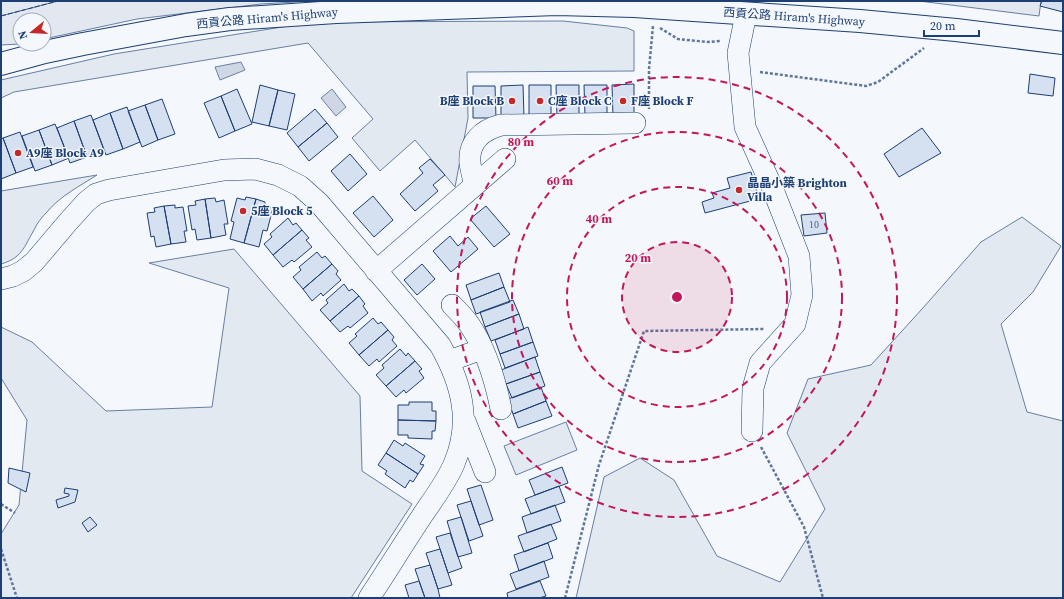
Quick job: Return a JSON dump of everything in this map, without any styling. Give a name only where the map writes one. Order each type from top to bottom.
[{"type":"main road","name":"西貢公路 Hiram's Highway","points":[[1,64],[84,44],[186,25],[230,19],[336,12],[556,4],[642,7],[860,21],[946,29],[1063,43]]},
{"type":"street","points":[[746,14],[738,53],[745,127],[772,187],[799,256],[802,295],[795,324],[760,363],[753,388],[752,431]]},
{"type":"street","points":[[475,185],[470,163],[470,154],[478,137],[484,131],[492,127],[501,125],[635,123]]},
{"type":"street","points":[[376,271],[505,159]]},
{"type":"street","points":[[1,279],[13,276],[23,271],[34,262],[78,210],[96,194],[109,190],[224,170],[255,169],[278,175],[300,186],[319,203],[440,346],[449,361],[462,398],[463,418],[461,442],[454,465],[369,598]]},
{"type":"street","points":[[452,305],[468,324],[482,349],[497,388],[501,409]]},
{"type":"street","points":[[449,361],[482,349]]},
{"type":"street","points":[[463,418],[485,472]]},
{"type":"path","points":[[635,123],[649,123],[649,69],[653,24],[678,39],[708,42],[741,39]]},
{"type":"path","points":[[739,69],[866,86],[878,82],[928,45]]},
{"type":"path","points":[[565,598],[599,465],[644,331],[767,329]]},
{"type":"path","points":[[752,431],[804,527],[823,598]]},
{"type":"path","points":[[1,504],[15,513]]},
{"type":"path","points":[[1,549],[17,598]]},
{"type":"shaded area","points":[[1,1],[58,1],[12,12],[1,16]]},
{"type":"shaded area","points":[[58,1],[311,1],[261,4],[137,19],[52,37],[52,12],[16,12]]},
{"type":"shaded area","points":[[919,1],[1041,1],[1039,16]]},
{"type":"shaded area","points":[[12,13],[12,44],[1,45],[1,16]]},
{"type":"shaded area","points":[[563,21],[627,28],[634,31],[634,71],[467,72],[468,118],[455,187],[415,140],[380,171],[352,138],[373,119],[308,43],[14,92],[1,98],[1,80],[114,54],[313,22]]},
{"type":"shaded area","points":[[241,62],[245,70],[220,80],[215,67]]},
{"type":"shaded area","points":[[332,89],[346,107],[336,116],[321,98]]},
{"type":"shaded area","points":[[97,175],[70,192],[52,206],[38,223],[22,251],[14,259],[1,264],[1,191]]},
{"type":"shaded area","points":[[1022,217],[1061,246],[1033,292],[1001,324],[1027,412],[1063,421],[1063,598],[576,598],[604,477],[640,458],[674,480],[717,556],[780,582],[825,509],[787,433],[808,379],[871,365],[981,242]]},
{"type":"shaded area","points":[[234,249],[360,396],[362,471],[412,504],[351,598],[1,598],[1,534],[19,505],[27,420],[1,378],[1,327],[32,342],[106,411],[212,407],[229,288],[149,263]]},
{"type":"shaded area","points":[[566,422],[577,450],[516,475],[504,446]]},
{"type":"building","points":[[1042,1],[1063,1],[1063,12],[1040,6]]},
{"type":"building","points":[[1030,74],[1055,78],[1053,96],[1028,93]]},
{"type":"building","name":"F座 Block F","points":[[634,84],[634,116],[613,117],[612,85]]},
{"type":"building","points":[[260,85],[278,90],[269,126],[252,122]]},
{"type":"building","name":"B座 Block B","points":[[523,85],[524,117],[501,118],[501,86]]},
{"type":"building","name":"C座 Block C","points":[[529,85],[551,85],[551,117],[529,117]]},
{"type":"building","points":[[556,85],[579,85],[579,117],[557,117]]},
{"type":"building","points":[[584,85],[607,85],[607,117],[585,117]]},
{"type":"building","points":[[473,86],[495,86],[496,118],[473,118]]},
{"type":"building","points":[[237,89],[252,124],[235,131],[221,96]]},
{"type":"building","points":[[278,90],[295,94],[287,130],[269,126]]},
{"type":"building","points":[[221,96],[235,131],[219,138],[204,103]]},
{"type":"building","points":[[162,99],[175,134],[158,140],[145,105]]},
{"type":"building","points":[[145,105],[158,140],[142,147],[128,111]]},
{"type":"building","points":[[127,107],[140,142],[123,149],[110,113]]},
{"type":"building","points":[[315,109],[327,123],[298,147],[287,133]]},
{"type":"building","points":[[110,113],[123,149],[106,155],[93,120]]},
{"type":"building","points":[[91,115],[104,150],[87,157],[74,121]]},
{"type":"building","points":[[74,121],[87,157],[70,163],[57,128]]},
{"type":"building","points":[[327,123],[338,137],[309,161],[298,147]]},
{"type":"building","points":[[55,124],[69,158],[52,165],[39,130]]},
{"type":"building","points":[[922,128],[941,153],[899,177],[884,154]]},
{"type":"building","points":[[39,130],[52,165],[35,171],[22,136]]},
{"type":"building","name":"A9座 Block A9","points":[[20,132],[33,167],[16,173],[3,138]]},
{"type":"building","points":[[3,138],[16,173],[1,179],[1,139]]},
{"type":"building","points":[[350,154],[367,174],[348,191],[331,171]]},
{"type":"building","points":[[430,159],[445,175],[433,185],[438,191],[415,211],[400,194],[423,173],[419,168]]},
{"type":"building","name":"晶晶小築 Brighton Villa","points":[[751,172],[758,195],[749,197],[750,201],[705,213],[702,202],[714,198],[712,193],[730,188],[727,178]]},
{"type":"building","points":[[373,196],[393,220],[374,237],[353,213]]},
{"type":"building","name":"5座 Block 5","points":[[246,197],[256,199],[244,243],[230,239],[234,222],[231,221],[237,198],[245,200]]},
{"type":"building","points":[[215,198],[216,202],[224,200],[228,224],[224,224],[226,235],[211,238],[205,199]]},
{"type":"building","points":[[205,199],[211,238],[197,240],[195,229],[192,230],[188,206],[196,205],[195,201]]},
{"type":"building","points":[[256,199],[265,202],[265,205],[273,208],[267,231],[263,230],[259,247],[244,243]]},
{"type":"building","points":[[175,205],[175,208],[183,207],[187,231],[184,231],[186,242],[171,244],[164,206]]},
{"type":"building","points":[[164,206],[171,244],[156,247],[154,236],[151,237],[147,213],[155,212],[154,208]]},
{"type":"building","points":[[486,206],[510,234],[494,247],[470,219]]},
{"type":"building","points":[[825,213],[827,233],[804,236],[801,215]]},
{"type":"building","points":[[288,218],[293,225],[296,223],[302,230],[273,255],[264,244],[272,237],[270,234]]},
{"type":"building","points":[[302,230],[309,238],[306,240],[312,247],[294,262],[292,260],[283,267],[273,255]]},
{"type":"building","points":[[450,236],[458,246],[468,237],[478,249],[451,272],[433,251]]},
{"type":"building","points":[[317,252],[322,258],[325,256],[332,264],[303,289],[293,277],[301,270],[299,267]]},
{"type":"building","points":[[332,264],[338,271],[336,274],[341,280],[323,296],[321,293],[312,301],[303,289]]},
{"type":"building","points":[[422,264],[435,279],[417,295],[404,280]]},
{"type":"building","points":[[499,273],[504,287],[471,300],[466,285]]},
{"type":"building","points":[[344,284],[349,291],[352,289],[359,296],[330,321],[320,310],[328,303],[326,300]]},
{"type":"building","points":[[504,287],[510,302],[476,314],[471,300]]},
{"type":"building","points":[[359,296],[365,304],[363,306],[368,313],[350,328],[348,326],[340,332],[330,321]]},
{"type":"building","points":[[513,300],[519,314],[485,327],[480,312]]},
{"type":"building","points":[[519,314],[524,329],[491,341],[485,327]]},
{"type":"building","points":[[373,318],[378,324],[381,322],[388,330],[359,355],[349,343],[357,336],[355,334]]},
{"type":"building","points":[[528,327],[533,342],[500,354],[495,340]]},
{"type":"building","points":[[388,330],[394,337],[392,340],[397,346],[379,362],[377,359],[369,366],[359,355]]},
{"type":"building","points":[[533,342],[538,356],[505,368],[500,354]]},
{"type":"building","points":[[400,349],[406,356],[408,353],[415,361],[386,386],[376,375],[384,368],[382,365]]},
{"type":"building","points":[[535,357],[540,372],[506,384],[501,370]]},
{"type":"building","points":[[415,361],[422,369],[419,371],[424,378],[406,393],[404,390],[396,397],[386,386]]},
{"type":"building","points":[[540,372],[545,386],[512,398],[506,384]]},
{"type":"building","points":[[541,387],[546,401],[513,414],[508,399]]},
{"type":"building","points":[[546,401],[552,416],[518,428],[513,414]]},
{"type":"building","points":[[409,402],[432,402],[432,411],[436,411],[436,421],[398,420],[398,405],[409,405]]},
{"type":"building","points":[[398,420],[436,421],[435,431],[432,431],[432,439],[408,438],[408,435],[398,435]]},
{"type":"building","points":[[394,440],[403,446],[405,443],[425,456],[420,464],[424,465],[418,474],[386,453]]},
{"type":"building","points":[[386,453],[418,474],[413,482],[410,480],[405,488],[385,474],[387,471],[378,465]]},
{"type":"building","points":[[562,467],[568,483],[535,495],[529,480]]},
{"type":"building","points":[[9,468],[30,473],[26,492],[8,483]]},
{"type":"building","points":[[481,485],[493,520],[479,525],[467,489]]},
{"type":"building","points":[[559,486],[565,502],[531,514],[525,499]]},
{"type":"building","points":[[65,488],[78,490],[75,502],[58,508],[56,500],[69,496],[69,494],[64,493]]},
{"type":"building","points":[[471,501],[483,536],[469,541],[457,505]]},
{"type":"building","points":[[555,505],[561,521],[527,533],[522,517]]},
{"type":"building","points":[[90,517],[97,525],[88,532],[82,523]]},
{"type":"building","points":[[461,517],[472,553],[458,557],[447,521]]},
{"type":"building","points":[[551,524],[557,539],[524,552],[518,536]]},
{"type":"building","points":[[450,533],[462,568],[448,573],[436,537]]},
{"type":"building","points":[[548,543],[553,558],[519,571],[514,555]]},
{"type":"building","points":[[440,549],[452,585],[438,589],[426,553]]},
{"type":"building","points":[[544,561],[549,577],[516,589],[510,574]]},
{"type":"building","points":[[430,565],[440,598],[425,598],[415,569]]},
{"type":"building","points":[[419,581],[425,598],[409,598],[405,585]]},
{"type":"building","points":[[540,581],[546,596],[539,598],[508,598],[507,593]]},
{"type":"fence","points":[[1,16],[58,1]]},
{"type":"place","name":"B座 Block B","points":[[512,101]]},
{"type":"place","name":"C座 Block C","points":[[540,101]]},
{"type":"place","name":"F座 Block F","points":[[623,101]]},
{"type":"place","name":"A9座 Block A9","points":[[18,153]]},
{"type":"place","name":"晶晶小築 Brighton Villa","points":[[739,190]]},
{"type":"place","name":"5座 Block 5","points":[[243,211]]}]
